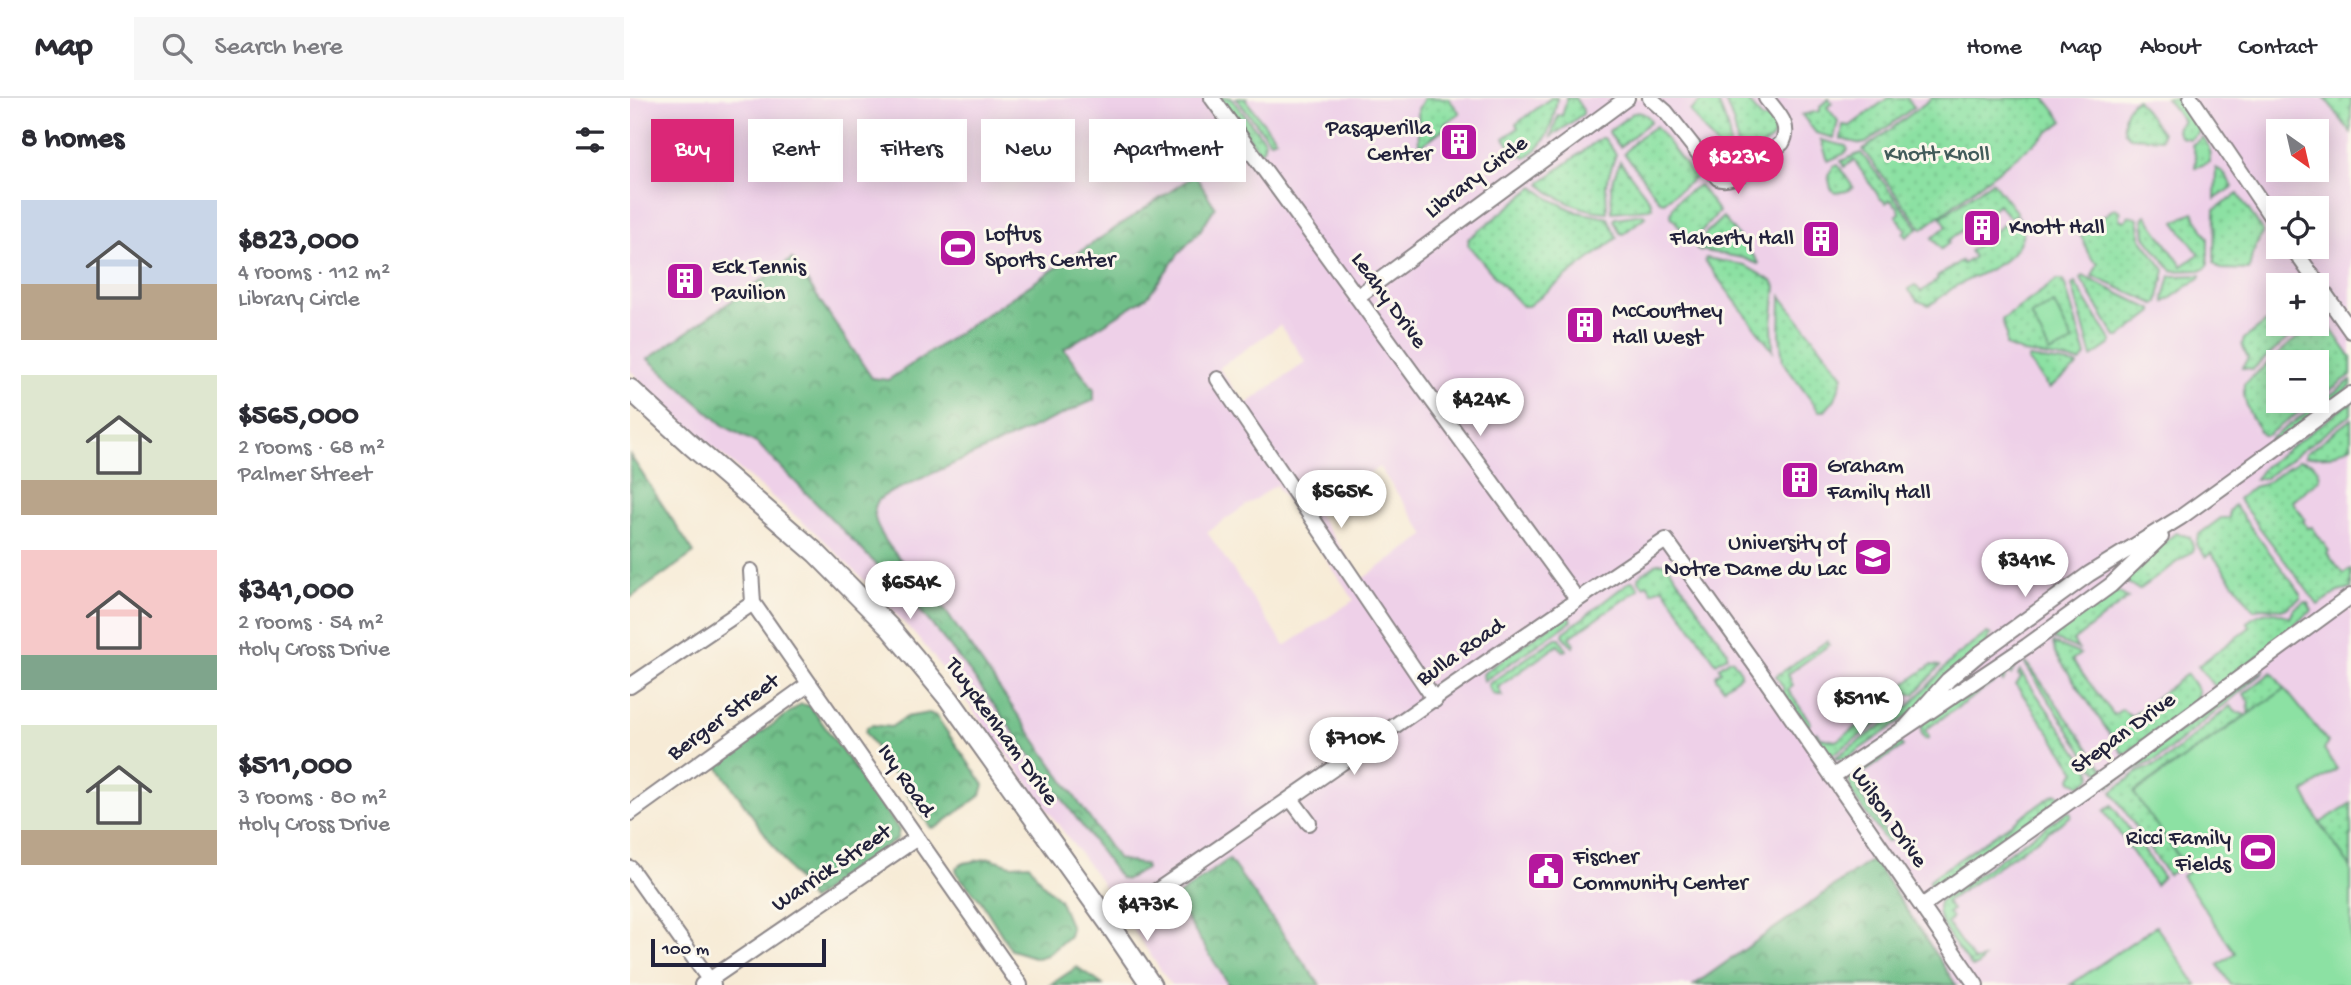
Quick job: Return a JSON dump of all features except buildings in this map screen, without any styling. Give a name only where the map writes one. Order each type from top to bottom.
[{"type":"street","name":"Leahy Drive","points":[[1212,98],[1577,599]]},
{"type":"street","name":"Library Circle","points":[[1357,297],[1626,98]]},
{"type":"street","points":[[1650,98],[1666,112],[1718,178],[1723,180],[1736,177],[1785,138],[1785,124],[1766,98]]},
{"type":"street","points":[[2190,98],[2266,209]]},
{"type":"street","points":[[2300,259],[2351,331]]},
{"type":"street","points":[[1218,379],[1435,700]]},
{"type":"street","name":"Twyckenham Drive","points":[[630,389],[816,553],[889,627],[949,699],[1151,985]]},
{"type":"street","points":[[1907,726],[1948,680],[1979,654],[2089,574],[2182,517],[2351,394]]},
{"type":"street","points":[[1832,777],[2111,585],[2182,517]]},
{"type":"street","name":"Bulla Road","points":[[1109,923],[1666,540]]},
{"type":"street","name":"Wilson Drive","points":[[1666,540],[1976,985]]},
{"type":"street","points":[[630,687],[753,603],[751,571]]},
{"type":"street","name":"Stepan Drive","points":[[1922,906],[2118,768],[2351,596]]},
{"type":"street","name":"Ivy Road","points":[[753,603],[1020,985]]},
{"type":"street","name":"Berger Street","points":[[630,813],[809,684]]},
{"type":"street","points":[[1292,799],[1309,823]]},
{"type":"street","name":"Warrick Street","points":[[708,983],[918,838]]},
{"type":"street","points":[[630,868],[708,983]]},
{"type":"shaded area","name":"University of Notre Dame du Lac","points":[[630,98],[2351,98],[2351,985],[1171,985],[1101,882],[926,647],[875,591],[817,534],[673,414],[630,370]],"holes":[[[1280,325],[1306,362],[1245,405],[1219,368]],[[1379,467],[1426,535],[1362,579],[1315,510]],[[1276,485],[1354,600],[1285,646],[1207,532]]]},
{"type":"green space","points":[[1219,98],[1231,98],[1265,141],[1260,152],[1246,134],[1246,119],[1235,119]]},
{"type":"green space","points":[[1236,98],[1246,98],[1276,139],[1270,141]]},
{"type":"green space","points":[[1424,98],[1448,98],[1460,113],[1419,147],[1418,109]]},
{"type":"green space","points":[[1551,98],[1557,98],[1551,124],[1543,142],[1525,158],[1522,154],[1517,156],[1504,138],[1518,128],[1516,124]]},
{"type":"green space","points":[[1567,98],[1575,98],[1583,114],[1551,137],[1558,115],[1562,116]]},
{"type":"green space","points":[[1704,98],[1716,98],[1725,119],[1730,142],[1726,156],[1690,111]]},
{"type":"green space","points":[[1724,98],[1746,98],[1762,119],[1774,118],[1777,129],[1772,139],[1732,168],[1723,169],[1735,153],[1737,144]]},
{"type":"green space","points":[[1888,98],[1907,98],[1914,107],[1866,143],[1841,139],[1843,125],[1850,126]]},
{"type":"green space","name":"Knott Knoll","points":[[1932,98],[2045,98],[2063,121],[1922,229],[1863,150]]},
{"type":"green space","points":[[2166,98],[2178,98],[2199,128],[2198,133],[2190,139],[2181,137],[2177,131],[2183,121]]},
{"type":"green space","points":[[2325,98],[2351,98],[2351,133]]},
{"type":"green space","points":[[1829,99],[1832,103],[1827,107],[1838,121],[1834,138],[1816,133],[1802,115],[1820,111],[1820,106]]},
{"type":"green space","points":[[2137,99],[2162,133],[2161,139],[2130,137],[2125,132],[2125,113]]},
{"type":"green space","points":[[1633,113],[1644,114],[1651,121],[1620,147],[1609,131]]},
{"type":"green space","points":[[1656,126],[1695,178],[1664,202],[1660,201],[1624,153],[1639,137]]},
{"type":"green space","points":[[2203,137],[2209,147],[2210,162],[2195,168],[2196,158],[2192,145]]},
{"type":"green space","points":[[1604,138],[1616,154],[1606,184],[1607,212],[1572,204],[1541,185],[1541,182]]},
{"type":"green space","points":[[1821,140],[1846,146],[1848,150],[1828,161]]},
{"type":"green space","points":[[1861,153],[1918,228],[1906,237],[1903,233],[1906,230],[1896,216],[1900,213],[1898,207],[1890,200],[1886,203],[1880,198],[1854,160],[1844,167],[1841,161]]},
{"type":"green space","points":[[1620,161],[1651,202],[1652,207],[1649,209],[1612,212],[1611,186]]},
{"type":"green space","points":[[1838,165],[1853,187],[1835,193],[1831,189],[1828,175],[1834,166]]},
{"type":"green space","points":[[2216,168],[2223,172],[2233,187],[2215,199]]},
{"type":"green space","points":[[1992,181],[2017,213],[2010,218],[1998,204],[1941,249],[1932,238],[1947,226],[1941,217]]},
{"type":"green space","points":[[1185,182],[1199,182],[1215,207],[1200,231],[1180,252],[1148,296],[1064,349],[1094,389],[1094,400],[887,494],[878,501],[875,511],[883,537],[933,593],[1118,859],[1145,865],[1146,869],[1125,880],[1120,878],[967,668],[915,604],[758,444],[724,426],[648,359],[792,259],[872,378],[888,380]]},
{"type":"green space","points":[[1699,185],[1719,212],[1690,240],[1671,216],[1674,206],[1681,198]]},
{"type":"green space","points":[[1534,187],[1552,200],[1577,212],[1608,218],[1617,238],[1528,306],[1522,306],[1468,245],[1468,239]]},
{"type":"green space","points":[[2238,194],[2263,231],[2252,255],[2249,270],[2220,269],[2214,263],[2215,209]]},
{"type":"green space","points":[[2115,208],[2120,211],[2119,219],[2124,221],[2129,216],[2138,218],[2141,238],[2165,270],[2158,302],[2155,304],[2092,276],[2098,263],[2090,257],[2079,234]]},
{"type":"green space","points":[[2193,212],[2208,238],[2208,266],[2203,270],[2172,271],[2145,236],[2143,218],[2146,215],[2182,266],[2199,254],[2175,222]]},
{"type":"green space","points":[[1643,214],[1646,216],[1623,234],[1620,233],[1614,220],[1616,218]]},
{"type":"green space","points":[[2018,216],[2024,227],[2021,239],[2008,258],[1999,264],[1956,286],[1929,305],[1918,301],[1908,289],[1915,285],[1921,292],[1961,261],[1963,264],[1974,257],[1970,251]]},
{"type":"green space","points":[[1723,217],[1758,264],[1696,248],[1704,235]]},
{"type":"green space","points":[[1706,258],[1744,265],[1772,281],[1776,287],[1772,325],[1773,351],[1705,261]]},
{"type":"green space","points":[[2201,275],[2201,277],[2165,302],[2170,276]]},
{"type":"green space","points":[[2083,276],[2153,312],[2120,337],[2116,337],[2081,279]]},
{"type":"green space","points":[[2057,280],[2062,280],[2065,285],[2086,356],[2080,362],[2024,353],[2006,346],[2002,320]]},
{"type":"green space","points":[[2075,283],[2111,340],[2111,344],[2092,357],[2072,285]]},
{"type":"green space","points":[[1781,296],[1843,376],[1835,399],[1825,411],[1819,411],[1783,362],[1780,336]]},
{"type":"green space","points":[[2054,304],[2073,342],[2050,353],[2031,315]]},
{"type":"green space","points":[[2266,322],[2266,336],[2291,336],[2275,350],[2266,350],[2266,358],[2253,369],[2242,368],[2248,358],[2242,345],[2244,339]]},
{"type":"green space","points":[[2329,326],[2351,358],[2351,375],[2329,391],[2329,350],[2283,350],[2299,336],[2329,336]]},
{"type":"green space","points":[[2029,358],[2078,366],[2049,388],[2028,361]]},
{"type":"green space","points":[[2266,365],[2266,413],[2298,413],[2267,435],[2263,435],[2249,411],[2244,384]]},
{"type":"green space","points":[[2351,380],[2351,386],[2329,402],[2329,396]]},
{"type":"green space","points":[[2351,402],[2351,414],[2265,478],[2255,479],[2264,467]]},
{"type":"green space","points":[[2306,413],[2315,413],[2277,441],[2270,443],[2270,439]]},
{"type":"green space","points":[[2351,419],[2351,446],[2330,456],[2305,457],[2306,453]]},
{"type":"green space","points":[[630,455],[694,553],[630,598]]},
{"type":"green space","points":[[2299,460],[2312,463],[2318,470],[2320,479],[2292,501],[2305,519],[2303,521],[2308,528],[2312,527],[2343,574],[2351,569],[2351,589],[2338,592],[2318,605],[2238,499]]},
{"type":"green space","points":[[2234,505],[2301,594],[2301,598],[2285,609],[2254,610],[2211,553],[2206,557],[2196,544],[2198,535],[2221,518],[2229,518],[2229,511]]},
{"type":"green space","points":[[2176,533],[2190,537],[2194,550],[2139,590],[2120,581],[2141,559]]},
{"type":"green space","points":[[1657,563],[1664,563],[1669,567],[1727,651],[1727,656],[1716,663],[1663,587],[1652,592],[1647,584],[1643,586],[1639,576]]},
{"type":"green space","points":[[1631,581],[1635,582],[1639,589],[1570,637],[1573,647],[1563,635],[1564,632]]},
{"type":"green space","points":[[2118,592],[2128,598],[2073,641],[2078,649],[2053,639],[2057,631],[2104,594]]},
{"type":"green space","points":[[2304,602],[2308,603],[2312,611],[2295,624],[2288,634],[2218,686],[2213,685],[2198,666],[2250,627],[2247,622],[2252,618],[2273,612],[2290,618],[2294,609]]},
{"type":"green space","points":[[1567,614],[1572,621],[1484,681],[1483,674],[1486,671]]},
{"type":"green space","points":[[1987,633],[1991,635],[1988,644],[1912,713],[1847,758],[1833,759],[1908,707],[1954,658]]},
{"type":"green space","points":[[1556,638],[1560,638],[1567,650],[1563,651],[1558,645],[1498,687],[1502,696],[1493,694],[1488,686],[1490,683]]},
{"type":"green space","points":[[1827,641],[1829,645],[1788,674],[1793,686],[1788,690],[1811,723],[1806,727],[1783,694],[1783,687],[1776,676]]},
{"type":"green space","points":[[2053,643],[2080,654],[2072,660],[2114,715],[2122,709],[2131,717],[2187,674],[2198,690],[2197,699],[2124,755],[2055,653]]},
{"type":"green space","points":[[1730,659],[1741,675],[1723,688],[1716,675],[1721,671],[1719,667]]},
{"type":"green space","points":[[2023,661],[2029,665],[2104,770],[2100,773],[2094,768]]},
{"type":"green space","points":[[2015,662],[2011,675],[2007,673],[2003,682],[2000,678],[1925,730],[1929,738],[1925,739],[1921,730],[1924,721]]},
{"type":"green space","points":[[1931,665],[1940,666],[1915,694],[1909,694],[1906,683]]},
{"type":"green space","points":[[2264,670],[2157,760],[2134,769],[2108,787],[2108,784]]},
{"type":"green space","points":[[2020,671],[2091,771],[2092,777],[2081,785],[2072,782],[2071,778],[2076,771],[2016,685],[2021,677],[2018,675]]},
{"type":"green space","points":[[2272,672],[2285,689],[2248,714],[2249,702],[2244,694]]},
{"type":"green space","name":"Ricci Family Fields","points":[[2285,689],[2328,742],[2324,749],[2337,769],[2304,792],[2320,824],[2351,868],[2351,985],[2231,985],[2218,965],[2235,953],[2182,876],[2189,871],[2134,793]]},
{"type":"green space","points":[[1897,690],[1908,700],[1907,703],[1829,757],[1812,735],[1817,732],[1821,738],[1836,741],[1892,702],[1888,696]]},
{"type":"green space","points":[[801,704],[810,706],[899,830],[897,839],[811,900],[717,765]]},
{"type":"green space","points":[[2230,706],[2236,712],[2246,715],[2134,792],[2184,865],[2168,875],[2112,792],[2138,772],[2161,763]]},
{"type":"green space","points":[[929,713],[936,716],[984,785],[981,795],[937,827],[931,828],[865,732],[867,727],[872,725],[891,727],[906,717]]},
{"type":"green space","points":[[1897,740],[1903,746],[1859,776],[1857,790],[1890,836],[1890,841],[1886,841],[1851,792],[1849,779],[1853,771]]},
{"type":"green space","points":[[2056,793],[2060,796],[2060,801],[1934,887],[1930,887],[1929,880]]},
{"type":"green space","points":[[2351,803],[2351,868],[2320,823]]},
{"type":"green space","points":[[2112,805],[2163,877],[2155,885],[2104,811]]},
{"type":"green space","points":[[2068,811],[2071,816],[1946,902],[1952,910],[1948,913],[1952,918],[1947,923],[1974,961],[1983,959],[1977,966],[1972,967],[1943,927],[1938,910],[1939,902]]},
{"type":"green space","points":[[990,858],[1011,865],[1029,864],[1042,883],[1059,899],[1071,928],[1069,936],[1047,955],[1037,958],[1011,950],[981,901],[957,874],[956,868],[964,863]]},
{"type":"green space","points":[[1229,859],[1320,985],[1227,985],[1174,899]]},
{"type":"green space","points":[[1873,859],[1956,985],[1694,985]]},
{"type":"green space","points":[[2156,926],[2197,985],[2070,985]]},
{"type":"green space","points":[[1077,967],[1103,985],[1050,985]]},
{"type":"place","name":"Pasquerilla Center","points":[[1459,142]]},
{"type":"place","name":"Knott Hall","points":[[1982,228]]},
{"type":"place","name":"Flaherty Hall","points":[[1821,239]]},
{"type":"place","name":"Loftus Sports Center","points":[[958,248]]},
{"type":"place","name":"Eck Tennis Pavilion","points":[[685,281]]},
{"type":"place","name":"McCourtney Hall West","points":[[1585,325]]},
{"type":"place","name":"Graham Family Hall","points":[[1800,480]]},
{"type":"place","name":"University of Notre Dame du Lac","points":[[1873,557]]},
{"type":"place","name":"Ricci Family Fields","points":[[2258,852]]},
{"type":"place","name":"Fischer Community Center","points":[[1546,871]]}]
